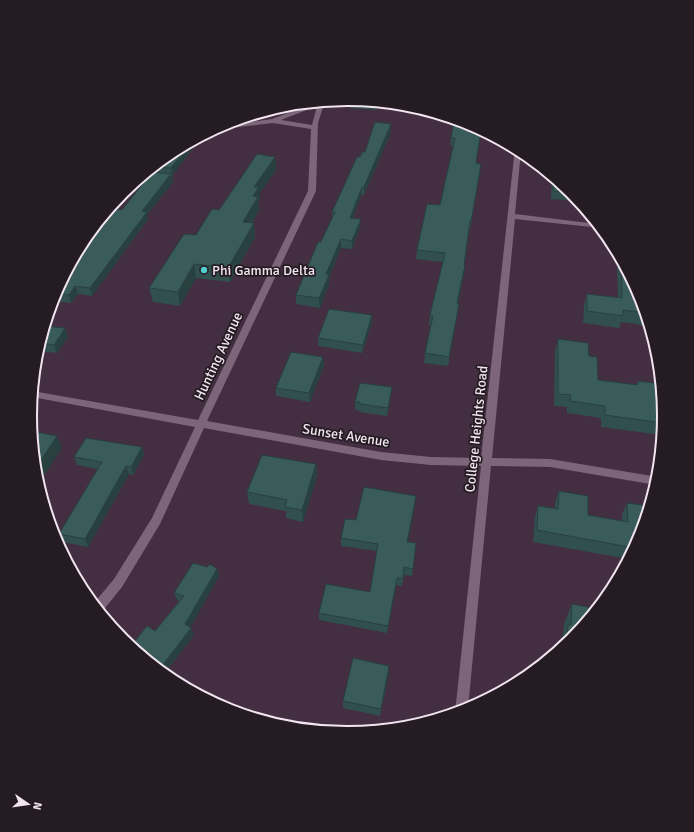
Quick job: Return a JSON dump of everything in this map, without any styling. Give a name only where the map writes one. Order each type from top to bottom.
[{"type":"street","name":"Hunting Avenue","points":[[101,604],[118,583],[156,521],[312,190],[315,174],[314,127],[316,114],[319,108]]},
{"type":"street","points":[[238,126],[273,121],[302,110]]},
{"type":"street","points":[[273,121],[314,127]]},
{"type":"street","name":"College Heights Road","points":[[462,704],[517,157]]},
{"type":"street","points":[[511,216],[591,225]]},
{"type":"street","name":"Sunset Avenue","points":[[38,395],[380,456],[431,461],[550,463],[650,480]]},
{"type":"building","points":[[375,122],[391,124],[364,187],[362,187],[350,218],[361,219],[352,241],[341,239],[326,274],[329,275],[319,298],[296,295],[318,242],[321,242],[335,212],[332,212],[357,157],[360,157],[362,152],[365,152]]},
{"type":"building","points":[[454,125],[480,136],[476,163],[481,164],[471,222],[470,221],[465,265],[457,303],[459,304],[449,357],[425,353],[433,316],[430,315],[445,253],[417,250],[427,204],[440,205],[455,138],[451,137]]},
{"type":"building","points":[[182,154],[171,168],[162,167]]},
{"type":"building","points":[[257,154],[275,157],[254,187],[259,187],[253,196],[258,197],[243,222],[254,223],[228,268],[194,264],[178,292],[149,288],[184,234],[196,235],[212,209],[219,210]]},
{"type":"building","points":[[155,172],[171,174],[142,211],[147,212],[90,288],[75,286],[69,295],[62,294],[79,261],[97,232],[117,209],[122,210],[144,182]]},
{"type":"building","points":[[553,185],[560,192],[553,191]]},
{"type":"building","points":[[621,272],[639,312],[623,310],[623,316],[587,311],[587,294],[622,298]]},
{"type":"building","points":[[329,309],[372,315],[363,345],[318,338]]},
{"type":"building","points":[[50,327],[65,328],[54,345],[46,344]]},
{"type":"building","points":[[558,339],[588,343],[589,356],[597,357],[598,380],[638,385],[638,381],[655,383],[657,422],[605,415],[605,406],[570,401],[571,395],[558,394]]},
{"type":"building","points":[[291,352],[323,357],[309,393],[276,388]]},
{"type":"building","points":[[360,383],[392,387],[388,408],[355,402]]},
{"type":"building","points":[[38,432],[57,436],[41,460]]},
{"type":"building","points":[[86,438],[142,447],[131,467],[126,466],[85,539],[61,534],[60,532],[102,462],[74,457]]},
{"type":"building","points":[[262,455],[316,464],[302,510],[285,507],[287,500],[247,492]]},
{"type":"building","points":[[364,487],[416,496],[407,542],[416,543],[413,569],[404,567],[403,578],[397,578],[388,626],[319,613],[326,584],[370,592],[378,544],[341,538],[345,519],[356,520]]},
{"type":"building","points":[[559,491],[588,496],[588,515],[628,522],[627,503],[644,505],[641,516],[628,547],[537,530],[538,506],[558,509]]},
{"type":"building","points":[[193,563],[207,567],[210,564],[217,569],[185,624],[191,628],[163,665],[135,641],[147,626],[155,631],[184,596],[174,593]]},
{"type":"building","points":[[572,604],[591,608],[568,633],[568,624],[571,625]]},
{"type":"building","points":[[353,658],[389,666],[381,709],[343,701]]},
{"type":"place","name":"Phi Gamma Delta","points":[[204,270]]}]
